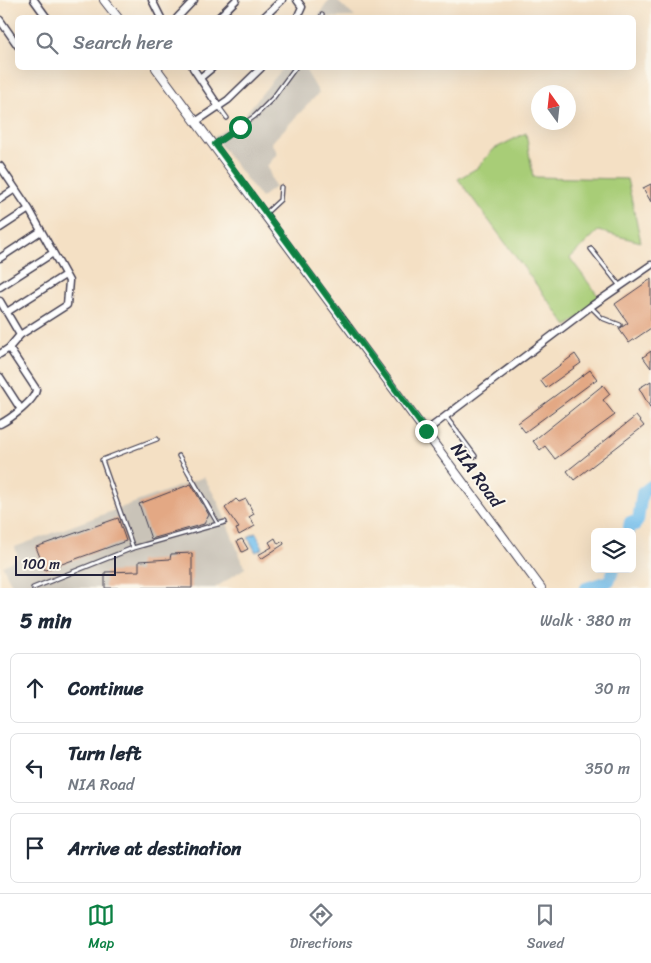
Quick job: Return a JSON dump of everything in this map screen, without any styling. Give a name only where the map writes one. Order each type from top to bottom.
[{"type":"street","points":[[34,0],[45,15]]},
{"type":"street","points":[[104,0],[116,15]]},
{"type":"street","points":[[159,0],[152,3],[159,15]]},
{"type":"street","points":[[179,15],[194,0]]},
{"type":"street","points":[[221,15],[236,0]]},
{"type":"street","points":[[266,15],[282,0]]},
{"type":"street","points":[[297,0],[302,7],[298,15]]},
{"type":"street","points":[[0,20],[3,30],[15,43]]},
{"type":"street","name":"NIA Road","points":[[158,70],[215,144],[541,588]]},
{"type":"street","points":[[194,70],[219,107]]},
{"type":"street","points":[[200,78],[210,70]]},
{"type":"street","points":[[197,121],[219,107],[259,70]]},
{"type":"street","points":[[0,166],[29,209],[69,281],[67,305],[20,335],[9,348],[0,354]]},
{"type":"street","points":[[0,199],[15,189]]},
{"type":"street","points":[[0,228],[29,209]]},
{"type":"street","points":[[0,258],[41,231]]},
{"type":"street","points":[[0,288],[53,253]]},
{"type":"street","points":[[426,431],[590,307],[651,265]]},
{"type":"street","points":[[7,312],[65,275]]},
{"type":"street","points":[[0,301],[20,335]]},
{"type":"street","points":[[0,424],[13,417],[33,396],[36,389],[9,348]]},
{"type":"street","points":[[0,377],[20,408]]},
{"type":"lane","points":[[215,144],[255,116],[273,98],[294,70]]},
{"type":"lane","points":[[219,107],[227,118]]},
{"type":"lane","points":[[266,214],[280,200],[281,187]]},
{"type":"lane","points":[[591,249],[620,287]]},
{"type":"lane","points":[[590,307],[602,318],[620,325]]},
{"type":"lane","points":[[445,416],[475,456]]},
{"type":"lane","points":[[133,548],[102,460],[157,439]]},
{"type":"lane","points":[[179,456],[218,524]]},
{"type":"lane","points":[[33,588],[133,548],[225,522]]},
{"type":"shaded area","points":[[329,0],[336,0],[353,15],[319,15]]},
{"type":"shaded area","points":[[281,70],[306,70],[319,93],[271,143],[278,153],[267,166],[275,187],[261,198],[214,137],[241,119]]},
{"type":"shaded area","points":[[204,477],[219,504],[245,568],[215,588],[13,588],[3,566],[18,558],[15,547]]},
{"type":"green space","points":[[526,133],[533,177],[627,179],[641,242],[598,231],[570,258],[602,301],[567,326],[458,179],[477,168],[494,149]]},
{"type":"water","points":[[256,533],[263,548],[256,552],[248,537]]},
{"type":"building","points":[[651,184],[651,202],[643,188]]},
{"type":"building","points":[[651,279],[651,328],[629,343],[619,329],[628,323],[615,304]]},
{"type":"building","points":[[651,351],[651,368],[643,357]]},
{"type":"building","points":[[575,354],[581,363],[546,388],[540,380]]},
{"type":"building","points":[[590,370],[597,379],[525,432],[518,423]]},
{"type":"building","points":[[651,381],[651,409],[639,388]]},
{"type":"building","points":[[603,385],[610,394],[603,400],[615,415],[555,459],[545,446],[540,450],[533,441]]},
{"type":"building","points":[[636,416],[644,426],[574,480],[567,471]]},
{"type":"building","points":[[191,484],[209,515],[204,524],[151,539],[139,504]]},
{"type":"building","points":[[236,499],[239,502],[246,499],[254,514],[249,517],[255,526],[239,535],[236,529],[239,528],[225,508]]},
{"type":"building","points":[[118,518],[126,541],[45,570],[36,547]]},
{"type":"building","points":[[275,538],[278,544],[283,541],[284,544],[261,559],[258,555],[272,547],[269,542]]},
{"type":"building","points":[[242,539],[248,549],[242,552],[237,541]]},
{"type":"building","points":[[192,553],[192,588],[105,588],[105,572],[139,571],[139,561],[170,559],[171,554]]},
{"type":"waterway","points":[[629,528],[630,522],[635,525],[638,521],[642,493],[651,486]]},
{"type":"waterway","points":[[586,588],[609,581],[612,573]]},
{"type":"route","points":[[240,127],[215,144],[426,431]]}]
